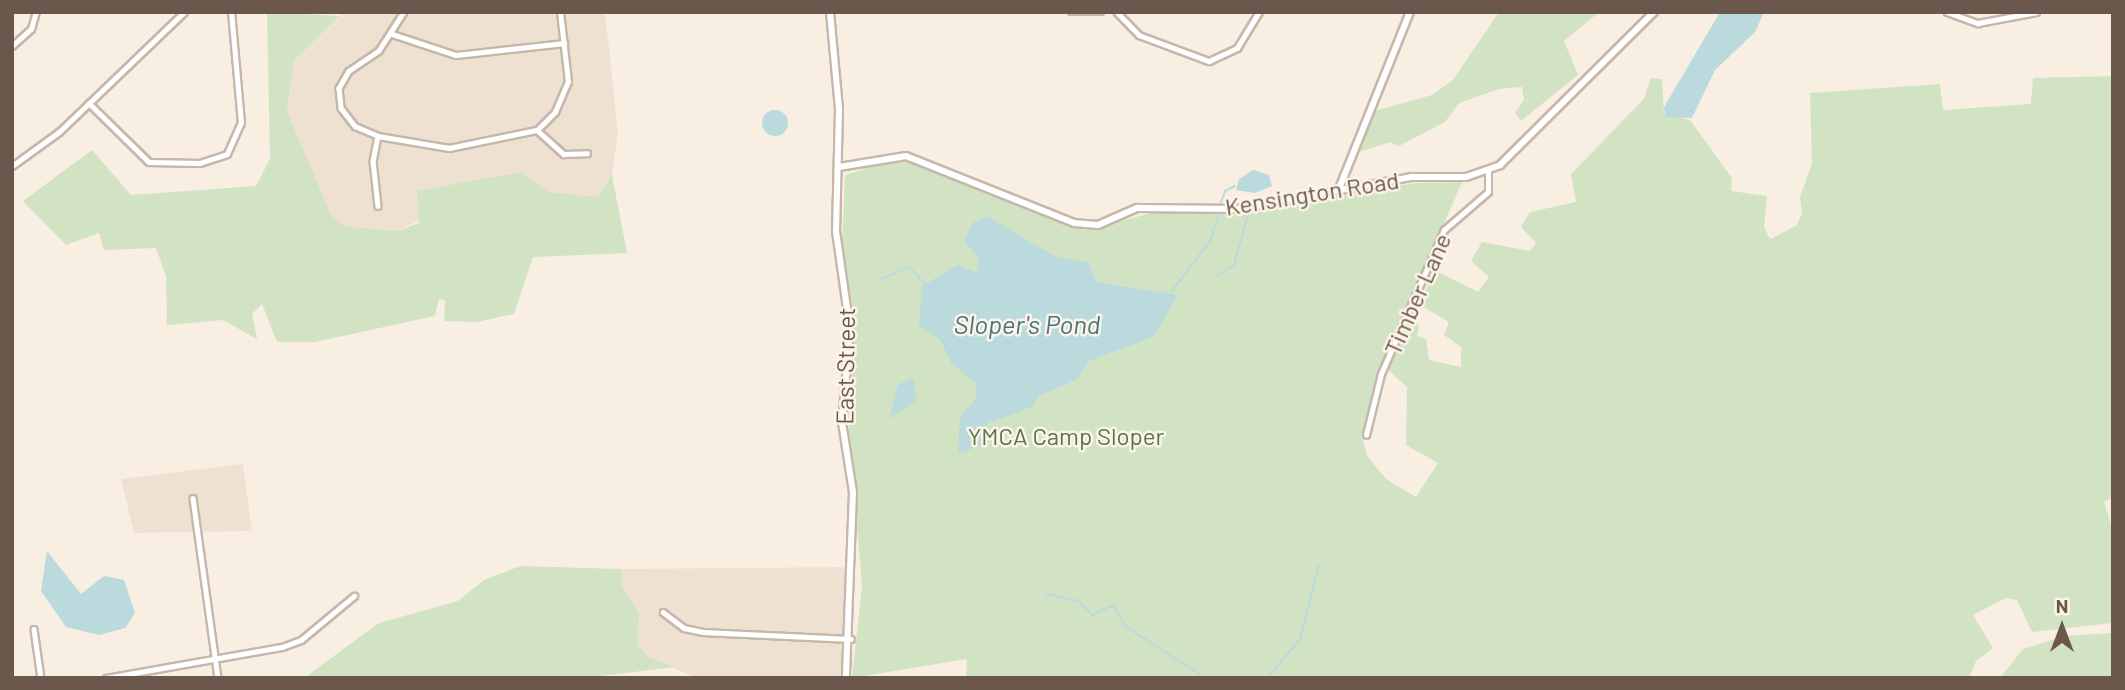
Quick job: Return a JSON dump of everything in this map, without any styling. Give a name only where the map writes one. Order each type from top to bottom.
[{"type":"main road","name":"East Street","points":[[830,12],[839,167],[836,231],[850,330],[842,422],[853,492],[851,639],[846,678]]},
{"type":"main road","points":[[1338,191],[1410,12]]},
{"type":"main road","points":[[1488,172],[1654,12]]},
{"type":"main road","name":"Kensington Road","points":[[839,167],[906,156],[1074,223],[1098,225],[1137,208],[1237,208],[1338,191],[1488,172]]},
{"type":"street","points":[[12,46],[30,29],[36,12]]},
{"type":"street","points":[[12,166],[89,103],[184,12]]},
{"type":"street","points":[[89,103],[149,162],[200,163],[227,154],[241,123],[231,12]]},
{"type":"street","points":[[404,12],[392,34],[339,88],[341,108],[355,126],[378,136],[449,148],[537,130],[564,98],[564,43],[560,12]]},
{"type":"street","points":[[1070,12],[1101,12]]},
{"type":"street","points":[[1117,12],[1139,35],[1209,61],[1237,48],[1259,12]]},
{"type":"street","points":[[1947,12],[1978,23],[2036,12]]},
{"type":"street","points":[[392,34],[456,55],[564,43]]},
{"type":"street","points":[[537,130],[565,154],[587,153]]},
{"type":"street","points":[[378,136],[373,161],[378,206]]},
{"type":"street","name":"Timber Lane","points":[[1366,435],[1376,389],[1444,230],[1485,197],[1492,180],[1488,172]]},
{"type":"street","points":[[192,498],[218,678]]},
{"type":"street","points":[[106,678],[301,640],[354,596]]},
{"type":"street","points":[[663,612],[684,628],[703,632],[851,639]]},
{"type":"street","points":[[34,629],[41,678]]},
{"type":"shaded area","points":[[345,12],[605,12],[618,133],[612,175],[598,197],[551,192],[521,172],[397,231],[344,226],[331,216],[287,111],[294,61]]},
{"type":"shaded area","points":[[243,464],[252,531],[134,533],[121,479]]},
{"type":"shaded area","points":[[854,567],[843,678],[697,678],[648,657],[638,646],[639,614],[622,586],[621,569]]},
{"type":"green space","points":[[267,12],[340,16],[294,61],[287,111],[331,215],[344,226],[397,231],[419,223],[417,191],[521,172],[551,192],[598,197],[612,175],[627,253],[533,257],[514,314],[477,322],[444,321],[445,300],[439,299],[435,316],[315,342],[277,342],[262,304],[252,314],[257,339],[223,320],[167,325],[166,276],[156,248],[104,250],[99,233],[66,245],[23,201],[92,150],[131,195],[256,186],[270,159]]},
{"type":"green space","points":[[1499,12],[1599,12],[1564,41],[1578,75],[1521,121],[1515,113],[1524,100],[1522,87],[1499,89],[1459,103],[1445,122],[1399,146],[1390,142],[1356,153],[1371,112],[1432,95],[1453,80]]},
{"type":"green space","name":"YMCA Camp Sloper","points":[[2113,76],[2113,497],[2104,502],[2113,531],[2113,623],[2032,632],[2017,600],[2006,598],[1973,615],[1993,648],[1976,661],[1969,678],[966,678],[967,659],[852,678],[862,585],[847,406],[855,322],[842,246],[845,175],[899,158],[1085,230],[1152,213],[1244,212],[1415,183],[1462,182],[1377,379],[1363,440],[1367,456],[1386,479],[1416,497],[1438,463],[1406,445],[1407,387],[1386,368],[1410,321],[1419,324],[1417,336],[1426,339],[1429,360],[1461,367],[1461,347],[1444,335],[1449,322],[1420,305],[1434,270],[1478,292],[1489,277],[1471,261],[1482,242],[1530,251],[1536,243],[1521,227],[1530,212],[1576,202],[1571,174],[1644,99],[1651,78],[1662,79],[1664,114],[1690,120],[1732,178],[1731,191],[1767,196],[1764,227],[1770,239],[1796,226],[1802,214],[1800,197],[1812,164],[1810,93],[1940,84],[1943,110],[2031,104],[2033,78]]},
{"type":"green space","points":[[520,566],[621,569],[622,586],[639,614],[638,646],[648,657],[675,667],[585,678],[304,678],[379,623],[458,601],[484,580]]},
{"type":"green space","points":[[2113,633],[2113,678],[2000,678],[2023,649],[2064,636]]},
{"type":"water","points":[[1720,12],[1764,12],[1755,32],[1715,70],[1692,118],[1665,117],[1664,107]]},
{"type":"water","points":[[775,110],[784,114],[788,123],[784,132],[775,136],[766,132],[762,123],[766,114]]},
{"type":"water","points":[[1253,170],[1269,175],[1272,186],[1255,193],[1236,190],[1239,179]]},
{"type":"water","name":"Sloper's Pond","points":[[987,216],[1056,257],[1089,263],[1096,282],[1178,295],[1153,337],[1089,361],[1076,380],[1038,396],[1034,406],[988,423],[984,445],[958,453],[960,417],[977,397],[975,383],[951,363],[941,341],[919,325],[922,286],[958,265],[977,272],[979,259],[964,240],[973,223]]},
{"type":"water","points":[[914,379],[916,401],[889,419],[898,384]]},
{"type":"water","points":[[47,551],[81,594],[104,576],[124,580],[135,613],[125,628],[99,635],[66,627],[41,591]]},
{"type":"waterway","points":[[1220,205],[1225,191],[1235,186]]},
{"type":"waterway","points":[[1216,276],[1234,265],[1249,211]]},
{"type":"waterway","points":[[1171,292],[1210,241],[1219,214]]},
{"type":"waterway","points":[[879,280],[909,267],[925,284]]},
{"type":"waterway","points":[[1267,678],[1300,639],[1319,565]]},
{"type":"waterway","points":[[1046,594],[1079,601],[1092,615],[1113,605],[1125,626],[1205,678]]}]
